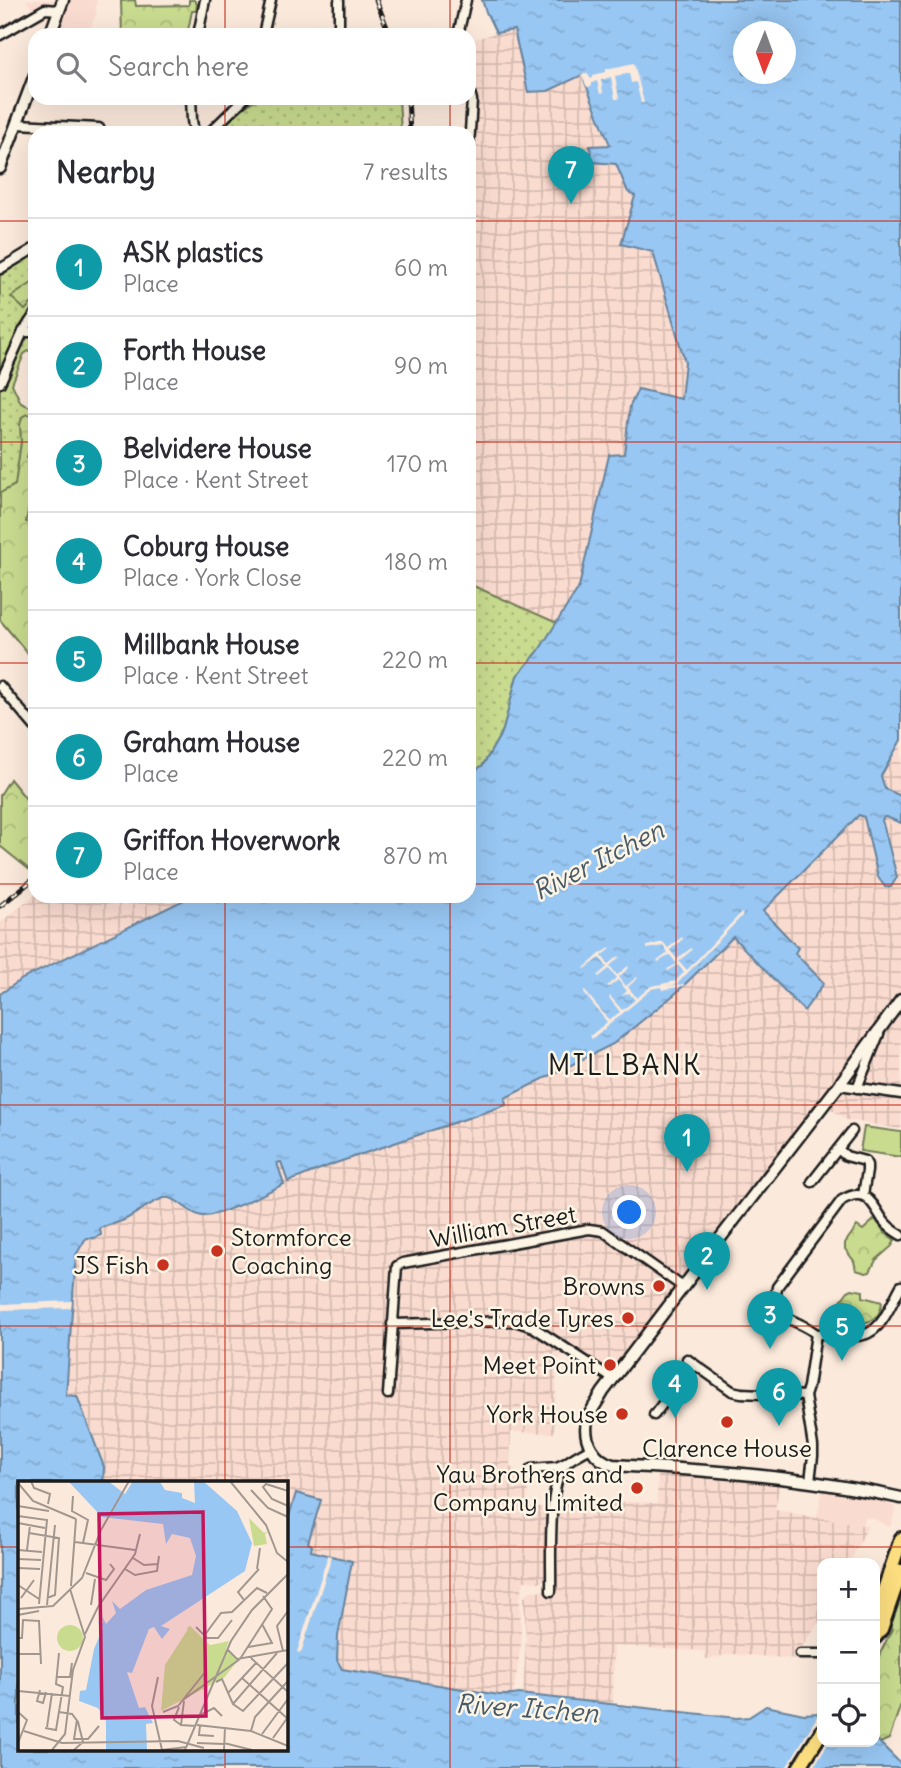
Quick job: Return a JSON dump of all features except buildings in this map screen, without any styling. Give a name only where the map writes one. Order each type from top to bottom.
[{"type":"main road","points":[[880,1603],[901,1539]]},
{"type":"main road","points":[[880,1630],[886,1586],[901,1571]]},
{"type":"main road","points":[[799,1768],[817,1739]]},
{"type":"street","points":[[199,28],[205,0]]},
{"type":"street","points":[[265,28],[271,0]]},
{"type":"street","points":[[460,28],[466,0]]},
{"type":"street","points":[[339,1],[339,28]]},
{"type":"street","points":[[0,35],[45,9],[61,5]]},
{"type":"street","points":[[53,28],[61,5]]},
{"type":"street","points":[[0,168],[28,94]]},
{"type":"street","points":[[191,105],[192,126]]},
{"type":"street","points":[[216,126],[238,105]]},
{"type":"street","points":[[470,126],[472,105]]},
{"type":"street","points":[[17,124],[58,126]]},
{"type":"street","points":[[0,270],[28,252]]},
{"type":"street","points":[[0,383],[28,324]]},
{"type":"street","points":[[23,332],[28,332]]},
{"type":"street","points":[[0,686],[28,719]]},
{"type":"street","points":[[0,703],[7,694]]},
{"type":"street","points":[[901,1000],[613,1379],[587,1422],[591,1448],[606,1463],[613,1465],[722,1471],[810,1481],[901,1498]]},
{"type":"street","points":[[858,1088],[882,1028]]},
{"type":"street","points":[[839,1085],[901,1094]]},
{"type":"street","points":[[812,1182],[852,1131]]},
{"type":"street","points":[[838,1149],[846,1156],[865,1161],[867,1165],[863,1195]]},
{"type":"street","points":[[901,1235],[884,1222],[874,1204],[863,1195],[849,1196],[842,1200],[777,1287],[775,1298],[780,1312],[816,1334],[863,1336],[871,1333],[880,1324],[901,1286]]},
{"type":"street","name":"William Street","points":[[392,1324],[397,1266],[402,1263],[589,1229],[603,1231],[683,1286]]},
{"type":"street","points":[[388,1394],[392,1324],[515,1321],[533,1326],[613,1379]]},
{"type":"street","points":[[810,1481],[813,1446],[805,1396],[816,1334]]},
{"type":"street","points":[[687,1359],[732,1391],[805,1396]]},
{"type":"street","points":[[654,1415],[688,1371],[695,1366]]},
{"type":"street","points":[[531,1469],[557,1467],[591,1448]]},
{"type":"street","points":[[551,1591],[553,1494],[566,1463]]},
{"type":"street","points":[[800,1654],[817,1654]]},
{"type":"shaded area","points":[[26,0],[96,0],[96,14],[90,28],[60,28],[61,23],[46,18],[40,21]]},
{"type":"shaded area","points":[[513,30],[548,91],[581,75],[628,192],[636,196],[686,362],[681,400],[637,389],[630,406],[624,455],[609,455],[579,587],[538,652],[476,763],[476,39]]},
{"type":"shaded area","points":[[901,740],[901,796],[885,789],[881,776]]},
{"type":"shaded area","points":[[859,815],[864,817],[878,876],[897,877],[882,820],[884,817],[901,823],[901,1129],[847,1120],[826,1106],[617,1383],[564,1353],[557,1362],[554,1433],[511,1432],[510,1467],[515,1470],[515,1474],[528,1482],[527,1507],[546,1507],[547,1577],[541,1582],[524,1581],[520,1599],[521,1644],[513,1695],[499,1695],[342,1669],[337,1660],[338,1636],[352,1561],[310,1551],[296,1494],[287,1523],[287,1481],[103,1481],[104,1467],[66,1396],[76,1255],[86,1237],[94,1238],[100,1235],[100,1228],[125,1219],[164,1198],[175,1200],[189,1212],[220,1212],[284,1184],[276,1163],[281,1162],[288,1181],[505,1105],[505,1098],[614,1044],[675,994],[733,937],[804,1010],[824,983],[795,953],[798,948],[762,912]]},
{"type":"shaded area","points":[[28,900],[28,903],[178,903],[22,979],[0,994],[0,923]]},
{"type":"shaded area","points":[[658,1475],[780,1483],[775,1510],[868,1526],[852,1558],[817,1558],[817,1625],[801,1648],[799,1659],[731,1654],[706,1659],[704,1651],[614,1646],[613,1703],[523,1695],[526,1640],[524,1597],[530,1591],[557,1590],[560,1499],[657,1503]]},
{"type":"shaded area","points":[[822,1489],[886,1501],[896,1507],[890,1527],[865,1517],[862,1525],[817,1518]]},
{"type":"green space","points":[[135,0],[136,6],[189,5],[189,0],[194,0],[197,4],[196,11],[192,11],[188,28],[122,28],[121,1]]},
{"type":"green space","points":[[248,105],[399,105],[401,126],[224,126]]},
{"type":"green space","points":[[28,258],[28,351],[24,354],[12,384],[21,403],[28,406],[28,654],[0,620],[0,276]]},
{"type":"green space","points":[[28,286],[28,307],[25,310],[11,297]]},
{"type":"green space","points":[[28,414],[28,654],[0,620],[0,493],[15,485],[22,417]]},
{"type":"green space","points":[[476,587],[557,623],[538,652],[517,676],[503,730],[483,765],[476,770]]},
{"type":"green space","points":[[10,779],[28,801],[28,869],[0,846],[0,795]]},
{"type":"green space","points":[[864,1127],[901,1132],[901,1157],[860,1151]]},
{"type":"green space","points":[[875,1219],[885,1233],[895,1240],[876,1260],[870,1272],[866,1273],[856,1270],[854,1261],[845,1249],[845,1243],[857,1226],[863,1230]]},
{"type":"green space","points":[[852,1289],[863,1291],[863,1297],[882,1302],[878,1315],[859,1324],[828,1323],[827,1319]]},
{"type":"green space","points":[[901,1597],[901,1704],[889,1739],[880,1743],[880,1654],[892,1629],[890,1628]]},
{"type":"water","name":"River Itchen","points":[[482,0],[901,0],[901,740],[881,776],[885,789],[901,796],[901,823],[886,817],[882,820],[897,877],[891,887],[885,887],[878,877],[864,817],[859,815],[763,911],[798,948],[795,953],[824,983],[804,1011],[733,937],[675,994],[613,1044],[505,1098],[506,1105],[288,1182],[281,1162],[277,1163],[284,1184],[220,1213],[198,1215],[173,1199],[164,1198],[126,1219],[100,1228],[101,1235],[86,1238],[76,1255],[66,1395],[77,1396],[104,1467],[103,1481],[18,1481],[18,1750],[287,1750],[287,1523],[296,1493],[321,1500],[308,1543],[312,1545],[311,1551],[352,1561],[338,1636],[337,1660],[342,1669],[499,1695],[519,1694],[737,1718],[749,1717],[766,1706],[804,1714],[817,1713],[817,1747],[880,1747],[880,1743],[901,1764],[901,1768],[0,1768],[0,994],[22,979],[178,903],[476,903],[476,770],[483,765],[503,730],[517,676],[538,652],[579,587],[609,455],[624,454],[630,406],[638,389],[681,399],[685,362],[653,252],[621,244],[635,196],[628,192],[616,164],[592,162],[590,146],[610,145],[582,75],[548,91],[528,92],[514,30],[496,33]]},
{"type":"pier","points":[[634,63],[644,103],[641,103],[636,82],[631,83],[629,73],[615,76],[619,99],[615,99],[611,77],[601,80],[603,93],[600,94],[597,81],[587,87],[581,75],[587,73],[591,79],[593,75],[606,72],[606,69]]},
{"type":"pier","points":[[741,913],[743,915],[677,984],[667,986],[685,984],[683,986],[652,989],[592,1039],[590,1036],[607,1022],[583,992],[585,991],[609,1020],[620,1012],[610,996],[622,1010],[635,1000],[629,993],[621,996],[627,991],[618,980],[607,986],[617,978],[609,969],[597,976],[607,967],[600,958],[584,968],[600,954],[611,949],[602,956],[608,964],[620,957],[610,966],[617,975],[628,966],[619,977],[626,986],[638,978],[628,987],[637,998],[651,986],[676,981],[684,972],[678,965],[668,971],[667,969],[677,964],[670,955],[657,961],[668,953],[663,946],[647,949],[647,946],[663,942],[668,948],[682,937],[670,950],[677,959],[691,948],[679,961],[687,970]]},
{"type":"pier","points":[[72,1301],[71,1308],[2,1310],[0,1314],[0,1304]]},
{"type":"pier","points":[[328,1555],[332,1556],[301,1653],[297,1652]]},
{"type":"pier","points":[[817,1717],[817,1747],[826,1747],[813,1768],[786,1768]]},
{"type":"railway","points":[[376,0],[387,28]]},
{"type":"railway","points":[[408,105],[410,126]]},
{"type":"railway","points":[[0,906],[28,884]]},
{"type":"place","name":"Griffon Hoverwork","points":[[571,204]]},
{"type":"place","name":"ASK plastics","points":[[687,1172]]},
{"type":"place","name":"Stormforce Coaching","points":[[217,1251]]},
{"type":"place","name":"JS Fish","points":[[163,1265]]},
{"type":"place","name":"Browns","points":[[659,1286]]},
{"type":"place","name":"Forth House","points":[[707,1290]]},
{"type":"place","name":"Lee's Trade Tyres","points":[[628,1318]]},
{"type":"place","name":"Belvidere House","points":[[770,1349]]},
{"type":"place","name":"Millbank House","points":[[842,1361]]},
{"type":"place","name":"Meet Point","points":[[610,1365]]},
{"type":"place","name":"York House","points":[[622,1414]]},
{"type":"place","name":"Coburg House","points":[[675,1418]]},
{"type":"place","name":"Clarence House","points":[[727,1422]]},
{"type":"place","name":"Graham House","points":[[779,1426]]},
{"type":"place","name":"Yau Brothers and Company Limited","points":[[637,1488]]},
{"type":"district","name":"MILLBANK","points":[[625,1065]]}]
